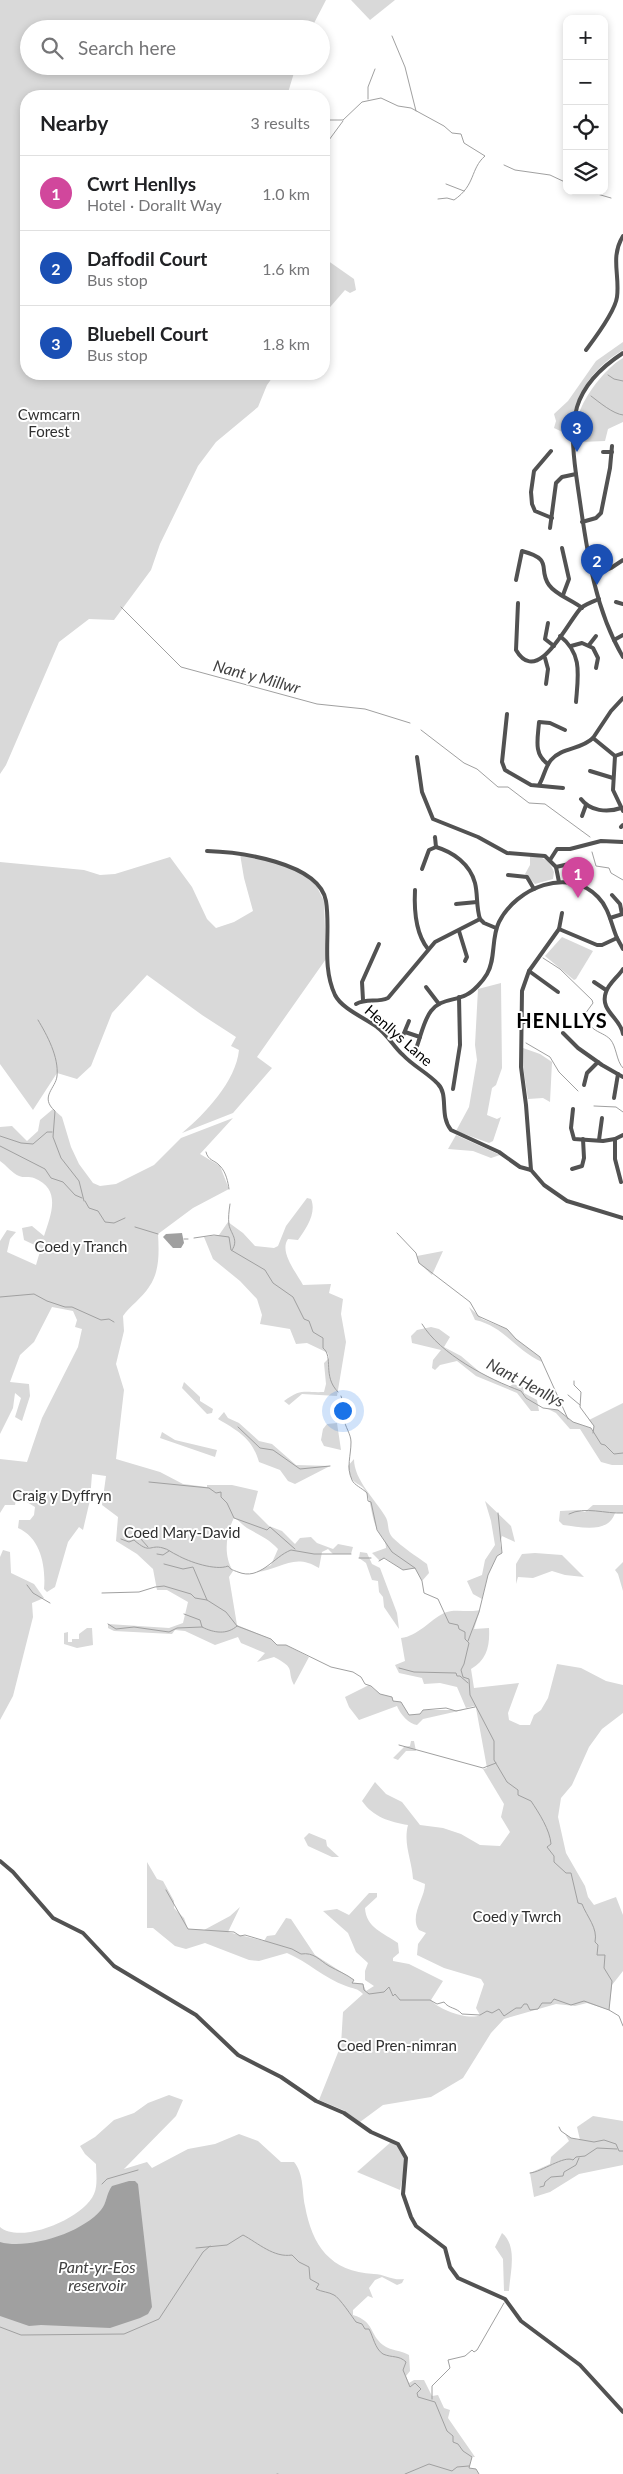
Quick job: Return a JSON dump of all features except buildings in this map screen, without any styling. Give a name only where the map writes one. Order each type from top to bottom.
[{"type":"street","points":[[586,350],[614,308],[617,296],[615,260],[623,236]]},
{"type":"street","points":[[612,245],[618,247]]},
{"type":"street","points":[[617,296],[623,296]]},
{"type":"street","points":[[623,353],[595,376],[580,399],[573,426],[582,522],[593,576],[599,600],[614,640],[623,657]]},
{"type":"street","points":[[582,522],[596,518],[601,513],[612,446]]},
{"type":"street","points":[[551,451],[532,475],[531,501],[538,513],[552,518]]},
{"type":"street","points":[[603,452],[612,452]]},
{"type":"street","points":[[541,454],[546,459]]},
{"type":"street","points":[[550,528],[556,482],[562,477],[576,474]]},
{"type":"street","points":[[562,548],[569,579],[563,595]]},
{"type":"street","points":[[516,580],[521,551],[540,558],[545,566],[549,585],[582,608]]},
{"type":"street","points":[[564,554],[570,552]]},
{"type":"street","points":[[593,576],[605,572],[623,560]]},
{"type":"street","points":[[518,570],[525,572]]},
{"type":"street","points":[[518,603],[516,650],[522,658],[531,661],[545,658],[582,608],[599,600]]},
{"type":"street","points":[[616,602],[623,604]]},
{"type":"street","points":[[548,623],[545,639],[554,646]]},
{"type":"street","points":[[614,640],[623,635]]},
{"type":"street","points":[[560,636],[571,646],[578,662],[576,702]]},
{"type":"street","points":[[590,645],[596,636]]},
{"type":"street","points":[[571,646],[582,643],[590,645],[596,653],[596,666],[603,664]]},
{"type":"street","points":[[545,658],[548,677],[546,684]]},
{"type":"street","points":[[541,676],[548,677]]},
{"type":"street","points":[[569,695],[576,696]]},
{"type":"street","points":[[539,785],[548,764],[559,753],[582,746],[594,738],[623,698]]},
{"type":"street","points":[[512,719],[507,716],[503,766],[525,782],[563,788]]},
{"type":"street","points":[[548,764],[541,760],[537,751],[539,720],[565,730]]},
{"type":"street","points":[[558,734],[559,728]]},
{"type":"street","points":[[594,738],[615,756]]},
{"type":"street","points":[[615,756],[623,753]]},
{"type":"street","points":[[581,799],[586,805],[608,811],[622,810],[613,790],[615,756]]},
{"type":"street","points":[[417,757],[422,792],[432,818],[507,853],[520,856],[541,854],[556,867],[559,882]]},
{"type":"street","points":[[590,771],[613,778]]},
{"type":"street","points":[[582,816],[586,805]]},
{"type":"street","points":[[435,837],[436,847]]},
{"type":"street","points":[[550,860],[557,849],[570,849],[601,840],[623,842]]},
{"type":"street","points":[[422,868],[426,854],[436,847]]},
{"type":"street","points":[[436,847],[451,852],[468,869],[475,882],[480,919]]},
{"type":"street","name":"Henllys Lane","points":[[207,851],[256,855],[300,871],[316,882],[326,899],[327,969],[338,999],[380,1029],[402,1055],[438,1083],[443,1093],[446,1123],[451,1130],[499,1152],[520,1168],[531,1170],[544,1185],[566,1201],[623,1218]]},
{"type":"street","points":[[556,867],[569,864],[580,870]]},
{"type":"street","points":[[508,875],[527,877],[534,889]]},
{"type":"street","points":[[417,1046],[428,1017],[438,1004],[469,994],[487,974],[496,928],[511,904],[534,889],[559,882],[576,884],[593,892],[604,903],[623,949]]},
{"type":"street","points":[[414,890],[414,912],[422,941],[428,949]]},
{"type":"street","points":[[610,918],[623,914],[620,904],[612,895]]},
{"type":"street","points":[[414,898],[421,899]]},
{"type":"street","points":[[456,904],[477,902]]},
{"type":"street","points":[[531,1170],[521,1067],[522,991],[529,972],[559,929],[562,913]]},
{"type":"street","points":[[480,919],[496,928]]},
{"type":"street","points":[[356,1004],[364,1000],[376,1001],[388,998],[428,949],[441,939],[480,919]]},
{"type":"street","points":[[559,929],[597,945],[602,945],[617,938]]},
{"type":"street","points":[[459,931],[467,957],[465,961]]},
{"type":"street","points":[[364,1000],[362,982],[378,944]]},
{"type":"street","points":[[374,953],[381,956]]},
{"type":"street","points":[[606,990],[621,977],[623,970]]},
{"type":"street","points":[[529,972],[558,992]]},
{"type":"street","points":[[594,982],[606,990]]},
{"type":"street","points":[[426,986],[438,1004]]},
{"type":"street","points":[[431,994],[437,990]]},
{"type":"street","points":[[606,990],[607,1010],[621,1026],[623,1034]]},
{"type":"street","points":[[454,1089],[454,1068],[460,1044],[459,998]]},
{"type":"street","points":[[402,1038],[409,1021]]},
{"type":"street","points":[[522,1022],[534,1021]]},
{"type":"street","points":[[405,1032],[420,1037]]},
{"type":"street","points":[[563,1033],[578,1048],[623,1077]]},
{"type":"street","points":[[584,1085],[587,1073],[598,1062]]},
{"type":"street","points":[[614,1098],[618,1074]]},
{"type":"street","points":[[573,1109],[574,1139],[615,1139],[623,1135]]},
{"type":"street","points":[[599,1140],[602,1118]]},
{"type":"street","points":[[572,1169],[582,1166],[582,1139]]},
{"type":"street","points":[[615,1139],[615,1159],[621,1182]]},
{"type":"street","points":[[0,1861],[14,1872],[52,1918],[83,1934],[114,1966],[196,2015],[238,2055],[281,2077],[316,2101],[344,2113],[371,2132],[398,2144],[406,2158],[403,2194],[411,2217],[416,2226],[445,2248],[454,2274],[458,2278],[505,2299],[526,2326],[580,2365],[623,2412]]},
{"type":"green space","name":"Cwmcarn Forest","points":[[0,0],[326,0],[316,20],[20,20],[20,75],[293,75],[289,90],[20,90],[20,380],[271,380],[258,407],[216,442],[198,466],[160,544],[151,570],[114,620],[89,619],[59,642],[6,765],[0,774]]},
{"type":"green space","points":[[351,0],[395,0],[370,20]]},
{"type":"green space","points":[[330,262],[354,279],[356,290],[350,293],[345,290],[330,307]]},
{"type":"green space","points":[[623,342],[623,350],[601,366],[585,386],[575,409],[571,436],[554,428],[556,421],[554,414],[568,401],[596,361]]},
{"type":"green space","points":[[623,358],[623,422],[608,429],[605,441],[581,442],[577,432],[577,421],[581,408],[596,383]]},
{"type":"green space","points":[[240,854],[256,855],[300,871],[316,885],[324,901],[326,959],[257,1057],[272,1068],[233,1113],[182,1133],[209,1107],[226,1085],[237,1062],[239,1050],[231,1046],[236,1037],[147,975],[112,1013],[91,1066],[77,1079],[57,1073],[33,1110],[0,1064],[0,862],[84,870],[100,875],[115,874],[170,857],[192,887],[207,919],[216,928],[234,922],[253,911]]},
{"type":"green space","points":[[530,856],[548,861],[554,872],[553,879],[535,884],[525,874],[530,865]]},
{"type":"green space","points":[[562,937],[593,951],[574,980],[545,956]]},
{"type":"green space","points":[[501,983],[502,1068],[496,1085],[492,1088],[487,1115],[497,1119],[501,1117],[493,1141],[489,1143],[456,1131],[469,1107],[477,1060],[475,1045],[478,989]]},
{"type":"green space","points":[[523,1048],[540,1054],[552,1062],[550,1102],[543,1098],[528,1099],[523,1066]]},
{"type":"green space","points":[[53,1109],[62,1117],[71,1147],[79,1164],[93,1183],[100,1186],[116,1184],[154,1165],[181,1138],[233,1118],[200,1154],[220,1166],[229,1189],[193,1208],[158,1234],[158,1261],[153,1281],[143,1295],[123,1316],[124,1331],[116,1364],[124,1390],[116,1459],[160,1472],[183,1484],[207,1487],[207,1485],[232,1485],[258,1491],[253,1510],[269,1526],[282,1531],[295,1544],[300,1538],[311,1537],[317,1543],[333,1549],[338,1544],[353,1547],[351,1554],[333,1554],[328,1549],[322,1552],[319,1568],[310,1563],[294,1562],[256,1572],[271,1565],[278,1549],[267,1539],[247,1528],[236,1519],[234,1518],[231,1524],[227,1552],[233,1571],[229,1577],[237,1625],[271,1639],[277,1645],[286,1645],[309,1657],[294,1685],[290,1670],[286,1664],[274,1657],[257,1662],[265,1653],[241,1643],[238,1637],[215,1645],[185,1631],[175,1630],[172,1634],[114,1631],[108,1628],[108,1624],[169,1628],[183,1623],[188,1602],[167,1590],[157,1590],[153,1569],[137,1554],[116,1541],[118,1517],[102,1505],[106,1476],[92,1474],[90,1500],[83,1530],[79,1527],[68,1542],[55,1587],[47,1592],[44,1589],[43,1563],[37,1546],[26,1533],[18,1528],[19,1520],[30,1520],[34,1515],[35,1507],[17,1496],[15,1505],[5,1505],[0,1513],[0,1459],[27,1462],[42,1418],[78,1347],[82,1329],[75,1327],[77,1320],[73,1311],[52,1307],[34,1342],[20,1355],[10,1382],[29,1384],[30,1396],[22,1421],[15,1417],[21,1398],[15,1393],[13,1408],[0,1434],[0,1241],[7,1230],[16,1232],[10,1239],[7,1252],[36,1265],[41,1248],[24,1240],[22,1228],[32,1226],[44,1236],[52,1203],[48,1189],[43,1183],[32,1177],[19,1176],[0,1161],[0,1127],[12,1126],[27,1141],[38,1131],[40,1120]]},
{"type":"green space","points":[[456,1135],[500,1155],[491,1158],[473,1151],[448,1149]]},
{"type":"green space","points":[[307,1198],[311,1199],[312,1215],[298,1240],[288,1239],[286,1244],[287,1256],[303,1285],[331,1284],[329,1293],[343,1299],[341,1314],[346,1342],[337,1396],[302,1394],[289,1405],[284,1401],[295,1394],[324,1392],[326,1384],[324,1363],[329,1358],[328,1353],[307,1343],[296,1344],[290,1329],[260,1324],[262,1315],[257,1299],[240,1281],[213,1259],[204,1237],[219,1235],[228,1222],[243,1233],[255,1246],[274,1248],[278,1246],[286,1226]]},
{"type":"green space","points":[[443,1251],[432,1275],[419,1263],[417,1256]]},
{"type":"green space","points":[[469,1307],[482,1319],[507,1329],[516,1339],[540,1357],[542,1362],[524,1351],[494,1327],[475,1320]]},
{"type":"green space","points":[[431,1327],[439,1329],[450,1337],[444,1347],[461,1356],[481,1373],[509,1387],[513,1384],[523,1387],[524,1393],[537,1400],[539,1411],[531,1411],[517,1393],[476,1376],[457,1361],[440,1365],[435,1370],[432,1368],[433,1360],[441,1350],[412,1343],[411,1336],[417,1330]]},
{"type":"green space","points":[[184,1382],[200,1397],[200,1401],[213,1409],[212,1413],[207,1414],[182,1388]]},
{"type":"green space","points":[[623,1403],[623,1465],[601,1462],[580,1429],[570,1429],[556,1413],[548,1409],[558,1410],[573,1422],[591,1428],[593,1432],[594,1426],[589,1420]]},
{"type":"green space","points":[[224,1412],[228,1418],[239,1423],[259,1441],[272,1444],[296,1465],[330,1466],[295,1484],[288,1481],[280,1470],[259,1462],[248,1441],[218,1419]]},
{"type":"green space","points":[[337,1423],[341,1450],[324,1446],[321,1440],[323,1429],[327,1424]]},
{"type":"green space","points":[[162,1432],[175,1440],[217,1450],[215,1457],[160,1438]]},
{"type":"green space","points":[[354,1459],[357,1474],[381,1510],[393,1538],[427,1564],[429,1573],[422,1581],[415,1568],[403,1570],[385,1558],[380,1561],[372,1553],[386,1548],[386,1545],[376,1526],[366,1492],[353,1481],[349,1473],[348,1466]]},
{"type":"green space","points":[[485,1501],[511,1526],[515,1542],[502,1536],[500,1543],[502,1553],[497,1556],[488,1575],[482,1599],[473,1594],[467,1581],[482,1575],[485,1560],[495,1545]]},
{"type":"green space","points":[[593,1505],[623,1505],[623,1513],[615,1513],[606,1524],[593,1528],[563,1525],[559,1521],[560,1511],[578,1510],[585,1512]]},
{"type":"green space","points":[[3,1550],[10,1552],[11,1573],[34,1584],[44,1598],[32,1603],[33,1617],[13,1696],[0,1720],[0,1557]]},
{"type":"green space","points":[[360,1552],[367,1553],[372,1564],[380,1568],[397,1613],[399,1629],[384,1607],[378,1581],[372,1580],[366,1563],[359,1558]]},
{"type":"green space","points":[[522,1554],[562,1555],[584,1577],[565,1575],[552,1571],[533,1578],[518,1577],[516,1584],[516,1564]]},
{"type":"green space","points":[[623,1562],[623,1591],[615,1570]]},
{"type":"green space","name":"Coed y Twrch","points":[[480,1610],[474,1629],[489,1628],[489,1641],[484,1657],[471,1669],[474,1688],[519,1683],[508,1713],[509,1720],[520,1725],[530,1725],[534,1715],[541,1710],[548,1698],[557,1664],[581,1668],[606,1681],[623,1685],[623,1713],[602,1729],[589,1747],[572,1785],[561,1798],[558,1817],[566,1853],[585,1886],[588,1897],[594,1905],[616,1897],[623,1915],[623,1971],[612,1985],[609,2010],[587,2003],[575,2006],[556,2004],[504,2019],[491,2033],[463,2078],[431,2097],[383,2105],[360,2122],[343,2110],[319,2100],[341,2045],[343,2012],[363,1994],[330,1979],[287,1953],[259,1961],[249,1960],[205,1943],[186,1949],[175,1946],[153,1928],[147,1928],[147,1862],[157,1879],[163,1881],[174,1901],[174,1908],[184,1918],[188,1929],[204,1930],[230,1916],[240,1907],[228,1932],[264,1941],[267,1936],[275,1935],[286,1918],[291,1919],[315,1955],[354,1980],[352,1983],[363,1984],[366,1991],[374,1986],[365,1980],[365,1971],[368,1963],[356,1952],[348,1933],[323,1911],[337,1909],[349,1915],[369,1893],[377,1893],[377,1897],[365,1908],[366,1915],[372,1925],[398,1943],[399,1953],[393,1958],[393,1961],[409,1964],[443,1981],[431,2000],[440,2007],[461,2015],[480,2015],[476,2008],[484,1984],[481,1979],[444,1968],[417,1955],[418,1944],[426,1933],[419,1930],[416,1925],[417,1913],[425,1884],[413,1879],[407,1845],[408,1825],[382,1818],[366,1807],[362,1801],[375,1782],[386,1794],[402,1802],[420,1825],[443,1828],[461,1834],[480,1845],[500,1846],[510,1832],[501,1817],[504,1804],[483,1769],[487,1768],[476,1708],[474,1706],[466,1708],[457,1687],[440,1683],[424,1684],[422,1678],[399,1673],[395,1665],[405,1661],[401,1638],[413,1634],[444,1613]]},
{"type":"green space","points":[[87,1628],[92,1628],[93,1645],[77,1648],[64,1644],[64,1633],[68,1632],[68,1642],[72,1642],[72,1639],[79,1639],[79,1634]]},
{"type":"green space","points":[[369,1685],[380,1694],[392,1697],[393,1701],[401,1702],[409,1715],[420,1714],[423,1710],[463,1710],[423,1719],[417,1725],[405,1718],[397,1706],[359,1720],[349,1707],[345,1697]]},
{"type":"green space","points":[[411,1741],[414,1741],[416,1751],[406,1751],[398,1760],[393,1758],[404,1747],[410,1746]]},
{"type":"green space","points":[[309,1833],[326,1840],[327,1846],[339,1857],[332,1857],[308,1846],[304,1838]]},
{"type":"green space","points":[[169,2095],[183,2100],[176,2116],[124,2169],[147,2162],[152,2168],[188,2149],[215,2144],[239,2134],[258,2141],[281,2162],[294,2162],[300,2172],[308,2220],[318,2244],[326,2254],[346,2268],[359,2272],[404,2279],[402,2283],[397,2285],[382,2277],[375,2280],[369,2288],[373,2298],[368,2296],[353,2310],[353,2315],[365,2321],[383,2345],[409,2355],[410,2371],[406,2376],[409,2383],[414,2380],[424,2380],[432,2396],[438,2395],[444,2408],[450,2410],[448,2418],[475,2457],[472,2457],[469,2468],[476,2469],[479,2474],[0,2474],[0,2227],[10,2232],[36,2231],[65,2220],[78,2212],[94,2194],[96,2183],[96,2164],[85,2154],[80,2146],[95,2137],[114,2120],[134,2113],[148,2103]]},
{"type":"green space","points":[[593,2116],[623,2121],[623,2165],[579,2174],[550,2192],[534,2197],[530,2173],[550,2164],[551,2157],[569,2141],[565,2134],[580,2140],[577,2127]]},
{"type":"green space","points":[[391,2142],[398,2146],[406,2161],[400,2190],[357,2172]]},
{"type":"green space","points":[[502,2233],[507,2238],[512,2252],[509,2291],[504,2291],[503,2259],[495,2247]]},
{"type":"water","points":[[182,1233],[184,1243],[181,1248],[173,1248],[163,1237],[166,1234]]},
{"type":"water","name":"Pant-yr-Eos reservoir","points":[[135,2181],[138,2184],[152,2307],[148,2314],[110,2328],[29,2326],[0,2316],[0,2242],[25,2244],[54,2238],[81,2226],[101,2210],[112,2186]]},
{"type":"waterway","points":[[392,36],[405,67],[416,111]]},
{"type":"waterway","points":[[368,99],[368,87],[375,69]]},
{"type":"waterway","points":[[330,120],[343,120],[362,102],[381,98],[398,106],[411,108],[444,126],[452,133],[461,134],[464,143],[485,156],[477,166],[470,183],[461,194],[454,200],[447,198],[438,199]]},
{"type":"waterway","points":[[330,139],[343,121]]},
{"type":"waterway","points":[[504,165],[515,170],[550,175],[563,181]]},
{"type":"waterway","points":[[446,184],[464,191]]},
{"type":"waterway","points":[[601,195],[611,198]]},
{"type":"waterway","points":[[608,375],[623,381]]},
{"type":"waterway","points":[[591,396],[611,410],[623,415]]},
{"type":"waterway","name":"Nant y Millwr","points":[[121,607],[181,667],[317,704],[365,709],[410,723]]},
{"type":"waterway","name":"Nant y Millwr","points":[[421,730],[464,763],[477,769],[498,787],[508,787],[529,803],[545,804],[590,837]]},
{"type":"waterway","name":"Nant y Millwr","points":[[592,852],[596,866],[609,868],[611,873],[623,880]]},
{"type":"waterway","points":[[543,958],[560,969],[592,1000],[593,1003],[585,1014],[587,1020],[592,1028],[610,1039],[623,1068]]},
{"type":"waterway","points":[[38,1020],[52,1046],[56,1061],[57,1076],[48,1097],[50,1106],[55,1111],[53,1137],[61,1158],[79,1181],[84,1201]]},
{"type":"waterway","points":[[526,1043],[550,1057],[559,1072],[578,1091]]},
{"type":"waterway","points":[[594,1106],[616,1107],[623,1112]]},
{"type":"waterway","points":[[0,1136],[21,1143],[33,1144],[47,1132],[52,1132]]},
{"type":"waterway","points":[[0,1146],[45,1169],[51,1178],[63,1182],[75,1195],[82,1198]]},
{"type":"waterway","points":[[206,1152],[208,1157],[224,1171],[229,1189]]},
{"type":"waterway","points":[[85,1201],[89,1208],[98,1211],[105,1222],[114,1223],[125,1218]]},
{"type":"waterway","points":[[230,1204],[229,1225],[235,1240],[232,1250]]},
{"type":"waterway","points":[[135,1227],[158,1234]]},
{"type":"waterway","points":[[397,1233],[416,1253],[419,1263],[470,1302],[478,1316],[507,1329],[516,1339],[540,1357],[568,1419]]},
{"type":"waterway","points":[[194,1238],[214,1235],[229,1237],[231,1250],[265,1270],[273,1283],[293,1297],[304,1319],[309,1321],[313,1332],[323,1338],[323,1348],[328,1356],[330,1380],[338,1392]]},
{"type":"waterway","points":[[0,1297],[34,1294],[47,1301],[65,1307],[72,1307],[101,1320],[109,1319],[114,1322]]},
{"type":"waterway","name":"Nant Henllys","points":[[422,1324],[440,1345],[466,1364],[494,1380],[521,1391],[526,1398],[543,1408],[558,1410],[573,1422],[591,1428],[601,1444],[605,1445],[614,1454],[623,1453]]},
{"type":"waterway","points":[[574,1381],[574,1385],[581,1392],[580,1407],[594,1426],[593,1433]]},
{"type":"waterway","points":[[568,1395],[580,1405]]},
{"type":"waterway","points":[[341,1396],[345,1422],[351,1439],[349,1466],[352,1480],[367,1493],[368,1501],[371,1502],[377,1530],[392,1552],[415,1568]]},
{"type":"waterway","points":[[238,1427],[260,1448],[273,1450],[300,1469],[330,1466]]},
{"type":"waterway","points":[[149,1482],[209,1488],[216,1493],[221,1492],[221,1497],[227,1503],[234,1518],[267,1530],[270,1527],[295,1549]]},
{"type":"waterway","points":[[569,1514],[588,1510],[623,1513]]},
{"type":"waterway","points":[[468,1641],[479,1612],[488,1575],[497,1556],[502,1553],[498,1513]]},
{"type":"waterway","points":[[140,1538],[148,1547]]},
{"type":"waterway","points":[[121,1539],[129,1542],[134,1540],[147,1548],[158,1547],[165,1549],[182,1558],[202,1565],[228,1566],[233,1570],[246,1574],[260,1571],[291,1550],[314,1554],[351,1554]]},
{"type":"waterway","points":[[157,1554],[163,1555],[169,1551]]},
{"type":"waterway","points":[[359,1558],[371,1558]]},
{"type":"waterway","points":[[379,1561],[384,1558],[403,1570],[415,1568],[422,1581],[424,1593],[438,1599],[449,1623],[458,1625],[459,1629],[465,1632],[465,1639],[469,1643],[461,1670],[463,1677],[469,1679],[470,1695],[494,1741],[494,1760],[507,1782],[518,1790],[518,1795],[531,1801],[541,1816],[549,1833],[551,1844],[547,1847],[554,1856],[554,1862],[566,1873],[571,1873],[578,1903],[582,1904],[594,1927],[595,1942],[598,1945],[597,1955],[605,1955],[604,1968],[612,1981],[609,2010],[619,2016],[623,2026]]},
{"type":"waterway","points":[[164,1564],[183,1569],[193,1567],[207,1600]]},
{"type":"waterway","points":[[27,1585],[33,1593],[50,1603]]},
{"type":"waterway","points":[[102,1593],[139,1592],[164,1586],[191,1594],[195,1598],[207,1600],[226,1612],[237,1626],[271,1639],[277,1645],[286,1645],[331,1667],[353,1672],[361,1677],[365,1684],[371,1686],[380,1694],[392,1697],[393,1701],[401,1702],[409,1715],[420,1714],[423,1710],[446,1708],[456,1711],[475,1707]]},
{"type":"waterway","points":[[184,1614],[200,1620],[202,1627],[211,1631],[225,1632],[237,1626]]},
{"type":"waterway","points":[[108,1624],[116,1629],[134,1627],[169,1632],[177,1628],[202,1627]]},
{"type":"waterway","points":[[399,1668],[414,1672],[456,1673],[457,1676],[460,1676],[468,1683]]},
{"type":"waterway","points":[[399,1745],[483,1768],[496,1763]]},
{"type":"waterway","points":[[166,1890],[188,1929],[234,1932],[240,1936],[245,1935],[292,1949],[301,1954],[313,1955],[354,1980],[352,1983],[363,1984],[364,1990],[369,1994],[384,1992],[389,1987],[393,1996],[395,1994],[400,2000],[430,2000],[437,2004],[444,2002],[462,2014],[480,2015],[487,2011],[492,2013],[499,2009],[504,2016],[516,2008],[521,2008],[524,2004],[527,2004],[530,2010],[538,2009],[542,2003],[551,2003],[554,1999],[571,2005],[584,2001],[609,2010]]},
{"type":"waterway","points":[[559,2127],[561,2131],[571,2138],[594,2142],[604,2140],[616,2144],[619,2151],[623,2151]]},
{"type":"waterway","points":[[530,2173],[564,2160],[573,2160],[576,2157],[585,2156],[597,2148],[617,2149]]},
{"type":"waterway","points":[[540,2187],[544,2186],[545,2182],[551,2177],[563,2176],[564,2172],[576,2165],[579,2158]]},
{"type":"waterway","points":[[102,2184],[107,2179],[138,2170]]},
{"type":"waterway","points":[[196,2248],[227,2245],[243,2235],[273,2252],[292,2255],[299,2262],[309,2267],[310,2279],[319,2284],[316,2289],[336,2297],[356,2322],[362,2324],[365,2329],[369,2329],[380,2352],[401,2358],[406,2362],[403,2370],[410,2387],[415,2383],[421,2389],[417,2393],[418,2397],[435,2402],[447,2431],[453,2436],[453,2442],[458,2444],[463,2451],[472,2457],[469,2468],[476,2469],[479,2474]]},
{"type":"waterway","points":[[0,2327],[21,2335],[124,2334],[159,2319],[203,2252],[210,2246]]},
{"type":"waterway","points":[[432,2399],[432,2386],[450,2368],[448,2360],[465,2356],[472,2350],[474,2352],[477,2350],[504,2303]]},
{"type":"waterway","points":[[405,2474],[429,2464],[452,2471],[457,2467],[469,2466]]},
{"type":"place","name":"Bluebell Court","points":[[577,452]]},
{"type":"place","name":"Daffodil Court","points":[[597,585]]},
{"type":"place","name":"Cwrt Henllys","points":[[578,898]]},
{"type":"district","name":"HENLLYS","points":[[562,1020]]},
{"type":"park label","name":"Coed y Tranch","points":[[81,1246]]},
{"type":"park label","name":"Craig y Dyffryn","points":[[62,1495]]},
{"type":"park label","name":"Coed Mary-David","points":[[182,1532]]},
{"type":"park label","name":"Coed Pren-nimran","points":[[397,2045]]}]
